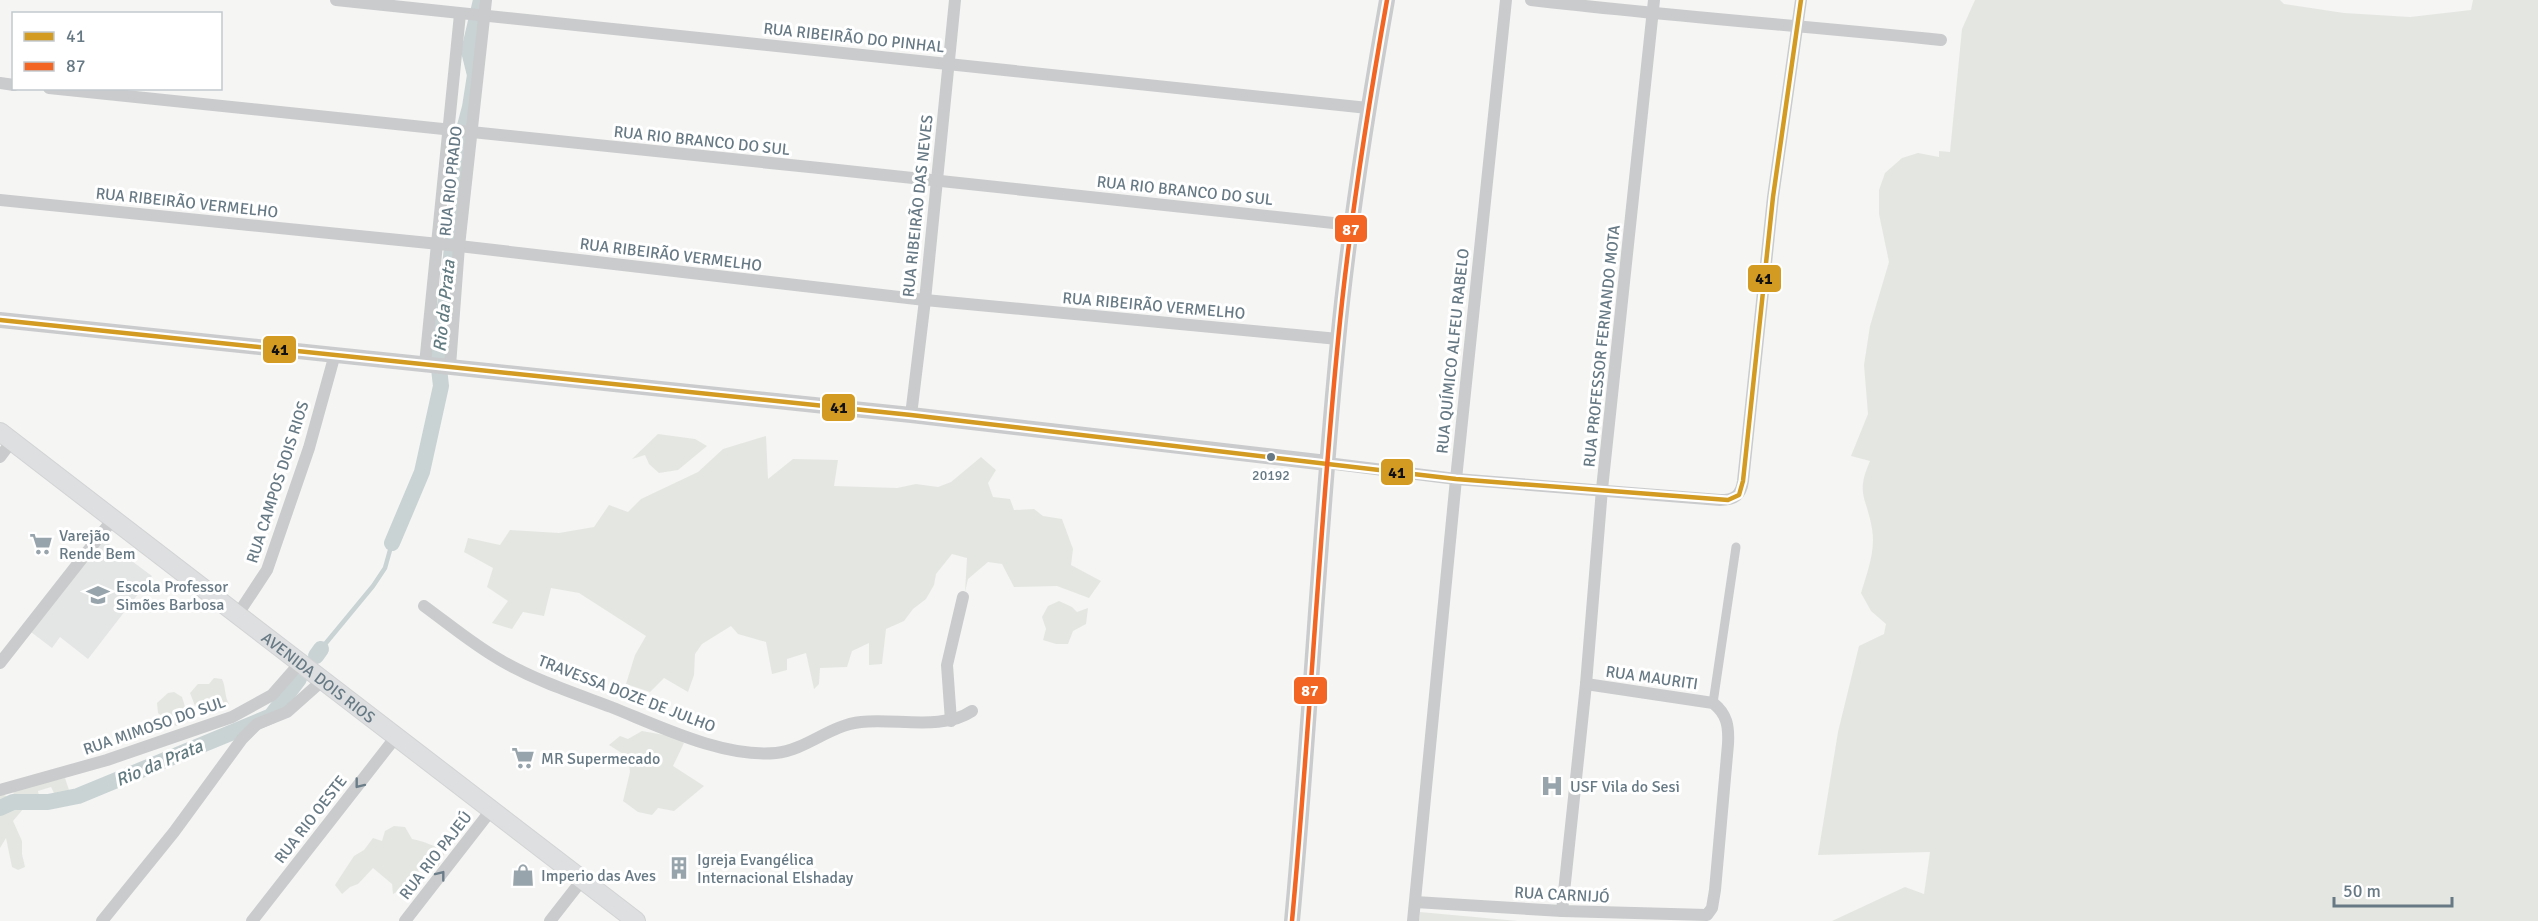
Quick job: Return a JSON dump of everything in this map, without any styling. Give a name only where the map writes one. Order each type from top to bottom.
[{"type":"main road","name":"AVENIDA DOIS RIOS","points":[[6,437],[636,921]]},
{"type":"street","name":"RUA RIBEIRÃO DO PINHAL","points":[[336,0],[1368,108]]},
{"type":"street","name":"RUA RIO PRADO","points":[[449,366],[457,246],[486,0]]},
{"type":"street","name":"RUA RIBEIRÃO DAS NEVES","points":[[910,415],[925,300],[955,0]]},
{"type":"street","points":[[1292,921],[1304,799],[1327,463],[1338,339],[1368,108],[1387,0]]},
{"type":"street","name":"RUA QUÍMICO ALFEU RABELO","points":[[1413,921],[1506,0]]},
{"type":"street","points":[[1531,0],[1652,14],[1796,25],[1941,40]]},
{"type":"street","name":"RUA PROFESSOR FERNANDO MOTA","points":[[1562,911],[1586,684],[1602,489],[1654,0]]},
{"type":"street","points":[[0,320],[910,415],[1456,479],[1728,500],[1737,497],[1742,487],[1773,198],[1801,0]]},
{"type":"street","name":"RUA RIO PRADO","points":[[427,364],[462,14]]},
{"type":"street","name":"RUA RIO BRANCO DO SUL","points":[[68,90],[936,179],[1352,225]]},
{"type":"street","name":"RUA RIBEIRÃO VERMELHO","points":[[0,200],[457,246],[925,300],[1338,339]]},
{"type":"street","name":"RUA CAMPOS DOIS RIOS","points":[[237,614],[267,570],[309,448],[335,354]]},
{"type":"street","points":[[0,457],[6,437]]},
{"type":"street","points":[[0,663],[113,519]]},
{"type":"street","points":[[1713,703],[1737,547]]},
{"type":"street","points":[[951,721],[947,670],[963,597]]},
{"type":"street","name":"TRAVESSA DOZE DE JULHO","points":[[424,606],[474,643],[517,669],[584,699],[680,734],[736,750],[763,753],[788,751],[841,726],[857,722],[951,721],[962,718],[972,711]]},
{"type":"street","name":"RUA MIMOSO DO SUL","points":[[0,790],[107,760],[232,717],[272,695],[301,662]]},
{"type":"street","points":[[102,921],[174,832],[242,739],[257,724],[287,712],[323,680]]},
{"type":"street","name":"RUA MAURITI","points":[[1586,684],[1713,703]]},
{"type":"street","name":"RUA CARNIJÓ","points":[[1415,902],[1562,911],[1707,915],[1712,908],[1715,890],[1728,734],[1724,715],[1713,703]]},
{"type":"street","name":"RUA RIO OESTE","points":[[252,921],[395,738]]},
{"type":"street","name":"RUA RIO PAJEÚ","points":[[405,921],[492,809]]},
{"type":"street","points":[[550,921],[582,880]]},
{"type":"shaded area","points":[[1975,0],[2280,0],[2284,4],[2344,13],[2410,17],[2471,10],[2473,0],[2538,0],[2538,921],[1832,921],[1905,887],[1924,894],[1930,852],[1818,855],[1838,732],[1859,646],[1884,634],[1886,624],[1871,611],[1861,593],[1873,545],[1872,529],[1863,489],[1863,481],[1870,461],[1851,456],[1868,414],[1864,365],[1870,326],[1889,262],[1879,214],[1879,190],[1885,173],[1902,158],[1918,153],[1939,157],[1939,151],[1950,152],[1962,29]]},
{"type":"shaded area","points":[[658,434],[695,439],[707,446],[678,470],[659,473],[649,464],[645,455],[632,459]]},
{"type":"shaded area","points":[[766,436],[768,479],[793,459],[838,460],[834,486],[897,488],[916,484],[938,487],[951,482],[981,457],[996,470],[988,483],[993,497],[1010,499],[1014,510],[1034,509],[1043,516],[1062,519],[1073,549],[1071,565],[1101,581],[1089,598],[1057,586],[1014,587],[1002,564],[988,562],[968,579],[965,592],[967,558],[952,554],[936,574],[934,585],[926,599],[913,609],[904,621],[886,629],[882,664],[869,665],[869,643],[852,651],[847,667],[820,668],[819,684],[814,689],[806,653],[787,659],[787,670],[772,674],[766,642],[738,634],[731,626],[702,644],[695,654],[694,675],[688,692],[664,678],[650,692],[626,684],[635,655],[646,636],[579,593],[551,588],[544,616],[523,612],[512,629],[492,623],[508,601],[487,587],[493,568],[464,552],[468,538],[500,545],[510,530],[559,533],[594,527],[609,505],[628,512],[641,499],[698,472],[723,449]]},
{"type":"shaded area","name":"Escola Professor Simões Barbosa","points":[[102,539],[152,576],[88,659],[60,637],[52,648],[31,632]]},
{"type":"shaded area","points":[[1059,601],[1077,612],[1088,608],[1086,624],[1073,631],[1068,644],[1056,644],[1043,640],[1046,629],[1042,617],[1048,606]]},
{"type":"shaded area","points":[[214,678],[222,679],[229,704],[197,711],[190,693],[198,684],[209,684]]},
{"type":"shaded area","points":[[174,692],[182,697],[187,713],[185,721],[176,726],[158,713],[157,703],[168,693]]},
{"type":"shaded area","points":[[642,731],[675,737],[684,743],[673,766],[704,786],[674,811],[658,808],[652,815],[638,812],[623,801],[630,772],[628,757],[609,745],[620,736],[628,739]]},
{"type":"shaded area","points":[[65,778],[70,793],[56,797],[51,787],[38,791],[41,806],[24,808],[13,821],[22,841],[25,867],[18,870],[12,867],[6,838],[0,848],[0,793],[8,797],[14,796],[13,790]]},
{"type":"shaded area","points":[[394,826],[405,827],[412,839],[446,850],[438,867],[418,869],[420,877],[405,898],[402,889],[393,894],[392,884],[373,868],[358,884],[342,894],[335,885],[354,856],[364,850],[373,838],[382,841],[385,831]]},
{"type":"shaded area","points":[[1420,912],[1518,921],[1419,921]]},
{"type":"waterway","name":"Rio da Prata","points":[[392,543],[422,472],[441,386],[437,351],[447,294],[465,126],[475,75],[469,51],[481,0]]},
{"type":"waterway","name":"Rio da Prata","points":[[321,649],[373,586],[385,568],[392,543]]},
{"type":"waterway","name":"Rio da Prata","points":[[316,656],[321,649]]},
{"type":"waterway","name":"Rio da Prata","points":[[0,808],[13,802],[48,802],[78,796],[271,716],[299,679]]},
{"type":"transit line","name":"87","points":[[1292,921],[1338,341],[1359,170],[1387,0]]},
{"type":"transit line","name":"41","points":[[0,320],[911,415],[1456,479],[1728,500],[1739,495],[1743,481],[1773,197],[1801,0]]},
{"type":"place","name":"20192","points":[[1271,457]]},
{"type":"place","name":"Varejão Rende Bem","points":[[41,544]]},
{"type":"place","name":"Escola Professor Simões Barbosa","points":[[98,595]]},
{"type":"place","name":"MR Supermecado","points":[[523,758]]},
{"type":"place","name":"USF Vila do Sesi","points":[[1552,786]]},
{"type":"place","name":"Igreja Evangélica Internacional Elshaday","points":[[679,868]]},
{"type":"place","name":"Imperio das Aves","points":[[523,875]]}]
